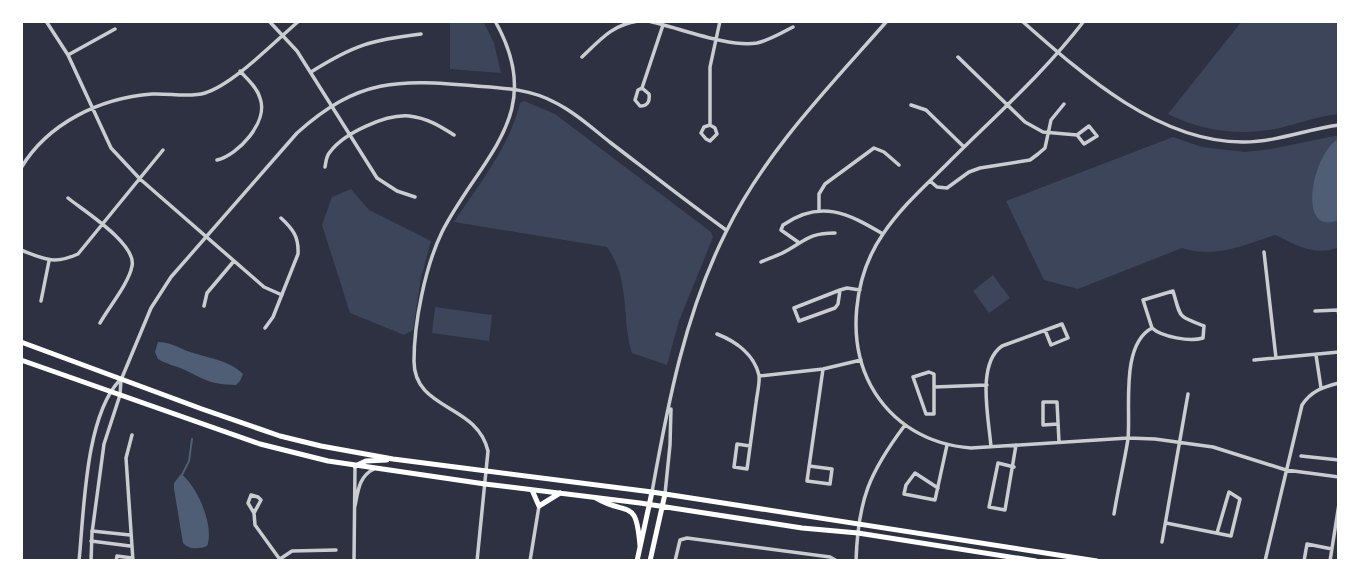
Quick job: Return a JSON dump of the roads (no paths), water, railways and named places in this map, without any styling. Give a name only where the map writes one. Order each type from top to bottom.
[{"type":"main road","points":[[21,342],[280,436],[321,446],[393,459],[652,492],[1097,561]]},
{"type":"main road","points":[[21,359],[260,444],[355,466],[593,496],[1036,561]]},
{"type":"main road","points":[[355,466],[366,461],[393,459]]},
{"type":"main road","points":[[532,490],[539,506],[560,493]]},
{"type":"main road","points":[[637,561],[652,492]]},
{"type":"main road","points":[[650,561],[665,494]]},
{"type":"main road","points":[[593,496],[606,504],[622,506],[630,511],[637,520],[640,546]]},
{"type":"street","points":[[46,21],[68,55],[111,148],[140,179],[264,287],[282,295]]},
{"type":"street","points":[[270,21],[311,72],[377,178],[397,191],[415,197]]},
{"type":"street","points":[[21,168],[44,138],[63,123],[92,110],[139,95],[205,93],[228,82],[299,21]]},
{"type":"street","points":[[477,561],[488,451],[482,433],[472,422],[435,400],[424,389],[416,374],[414,359],[431,258],[450,219],[502,136],[510,115],[514,89],[512,57],[495,21]]},
{"type":"street","points":[[582,57],[612,30],[638,21]]},
{"type":"street","points":[[648,21],[737,43],[755,43],[770,39],[793,27]]},
{"type":"street","points":[[710,125],[710,67],[720,21]]},
{"type":"street","points":[[652,492],[675,376],[688,326],[726,230],[762,171],[794,128],[887,21]]},
{"type":"street","points":[[1022,21],[1092,81],[1131,106],[1195,135],[1245,142],[1274,139],[1339,125]]},
{"type":"street","points":[[1084,21],[1058,53],[901,209],[883,233],[867,265],[860,290],[857,328],[861,360],[877,396],[905,425],[947,445],[971,448],[1128,438],[1180,442],[1225,451],[1286,470],[1339,477]]},
{"type":"street","points":[[642,88],[649,94],[650,100],[640,106],[635,100],[638,90],[642,88],[663,24]]},
{"type":"street","points":[[68,55],[115,29]]},
{"type":"street","points":[[311,72],[357,45],[379,39],[421,34]]},
{"type":"street","points":[[958,57],[1035,129],[1077,135],[1089,126],[1097,136],[1084,144],[1077,135]]},
{"type":"street","points":[[217,160],[233,154],[256,128],[261,117],[260,97],[240,71]]},
{"type":"street","points":[[91,561],[92,531],[104,444],[120,395],[121,380],[150,308],[171,277],[297,133],[332,106],[364,90],[398,82],[429,81],[514,89],[539,95],[570,112],[726,230]]},
{"type":"street","points":[[930,181],[937,187],[947,188],[969,172],[980,168],[1030,160],[1045,148],[1055,113],[1064,104]]},
{"type":"street","points":[[911,105],[926,110],[964,147]]},
{"type":"street","points":[[325,167],[329,152],[350,136],[378,121],[407,116],[426,119],[454,135]]},
{"type":"street","points":[[710,125],[715,128],[717,134],[710,141],[702,136],[702,133],[704,127],[710,125]]},
{"type":"street","points":[[819,210],[819,194],[825,184],[874,148],[884,152],[899,165]]},
{"type":"street","points":[[21,250],[49,261],[65,260],[78,254],[163,150]]},
{"type":"street","points":[[68,198],[125,244],[132,259],[130,273],[100,323]]},
{"type":"street","points":[[798,242],[781,230],[783,225],[819,210],[855,217],[883,233]]},
{"type":"street","points":[[265,328],[273,317],[298,254],[299,244],[292,228],[281,218]]},
{"type":"street","points":[[761,262],[818,233],[835,233]]},
{"type":"street","points":[[1264,252],[1276,358]]},
{"type":"street","points":[[41,301],[49,261]]},
{"type":"street","points":[[204,306],[207,293],[234,261]]},
{"type":"street","points":[[840,290],[835,308],[799,321],[794,307],[840,290],[847,288],[860,290]]},
{"type":"street","points":[[1173,291],[1180,315],[1205,329],[1203,338],[1197,340],[1162,334],[1152,328],[1143,300],[1173,291]]},
{"type":"street","points":[[1315,311],[1338,310],[1339,316]]},
{"type":"street","points":[[991,447],[986,367],[996,350],[1045,330],[1062,324],[1068,338],[1051,345],[1045,330]]},
{"type":"street","points":[[1114,514],[1128,438],[1134,351],[1142,336],[1152,328]]},
{"type":"street","points":[[717,334],[744,349],[759,376],[750,446],[747,469],[734,467],[737,444],[750,446]]},
{"type":"street","points":[[1254,360],[1339,352]]},
{"type":"street","points":[[1316,355],[1321,388]]},
{"type":"street","points":[[759,376],[823,369],[861,360]]},
{"type":"street","points":[[809,466],[832,469],[830,484],[807,481],[809,466],[823,369]]},
{"type":"street","points":[[929,372],[934,374],[934,387],[934,414],[926,414],[913,377],[929,372]]},
{"type":"street","points":[[79,561],[96,430],[110,392],[121,380]]},
{"type":"street","points":[[1265,561],[1302,405],[1306,398],[1321,388],[1339,383]]},
{"type":"street","points":[[934,387],[987,385]]},
{"type":"street","points":[[1162,542],[1188,394]]},
{"type":"street","points":[[1058,424],[1044,425],[1042,402],[1057,402],[1059,442]]},
{"type":"street","points":[[665,494],[670,444],[670,403]]},
{"type":"street","points":[[856,561],[858,533],[872,474],[885,450],[905,425]]},
{"type":"street","points":[[116,561],[117,556],[132,560],[125,458],[132,435]]},
{"type":"street","points":[[938,488],[915,473],[906,485],[904,494],[935,500],[938,488],[947,445]]},
{"type":"street","points":[[1014,467],[998,463],[989,507],[1005,510],[1014,467],[1016,445]]},
{"type":"street","points":[[1301,456],[1339,460]]},
{"type":"street","points":[[354,561],[355,466]]},
{"type":"street","points":[[354,512],[361,480],[367,472],[376,469]]},
{"type":"street","points":[[1166,523],[1231,536],[1240,499],[1237,495],[1229,492],[1217,533]]},
{"type":"street","points":[[254,513],[261,500],[258,496],[251,495],[247,503],[254,513],[255,525],[280,560],[292,551],[336,550]]},
{"type":"street","points":[[1330,561],[1339,504]]},
{"type":"street","points":[[530,561],[539,506]]},
{"type":"street","points":[[92,531],[130,535]]},
{"type":"street","points":[[675,561],[680,540],[687,538],[830,557],[837,561]]},
{"type":"street","points":[[92,541],[131,546]]},
{"type":"street","points":[[1304,561],[1307,544],[1332,549]]},
{"type":"waterway","points":[[182,475],[189,461],[192,439]]}]
